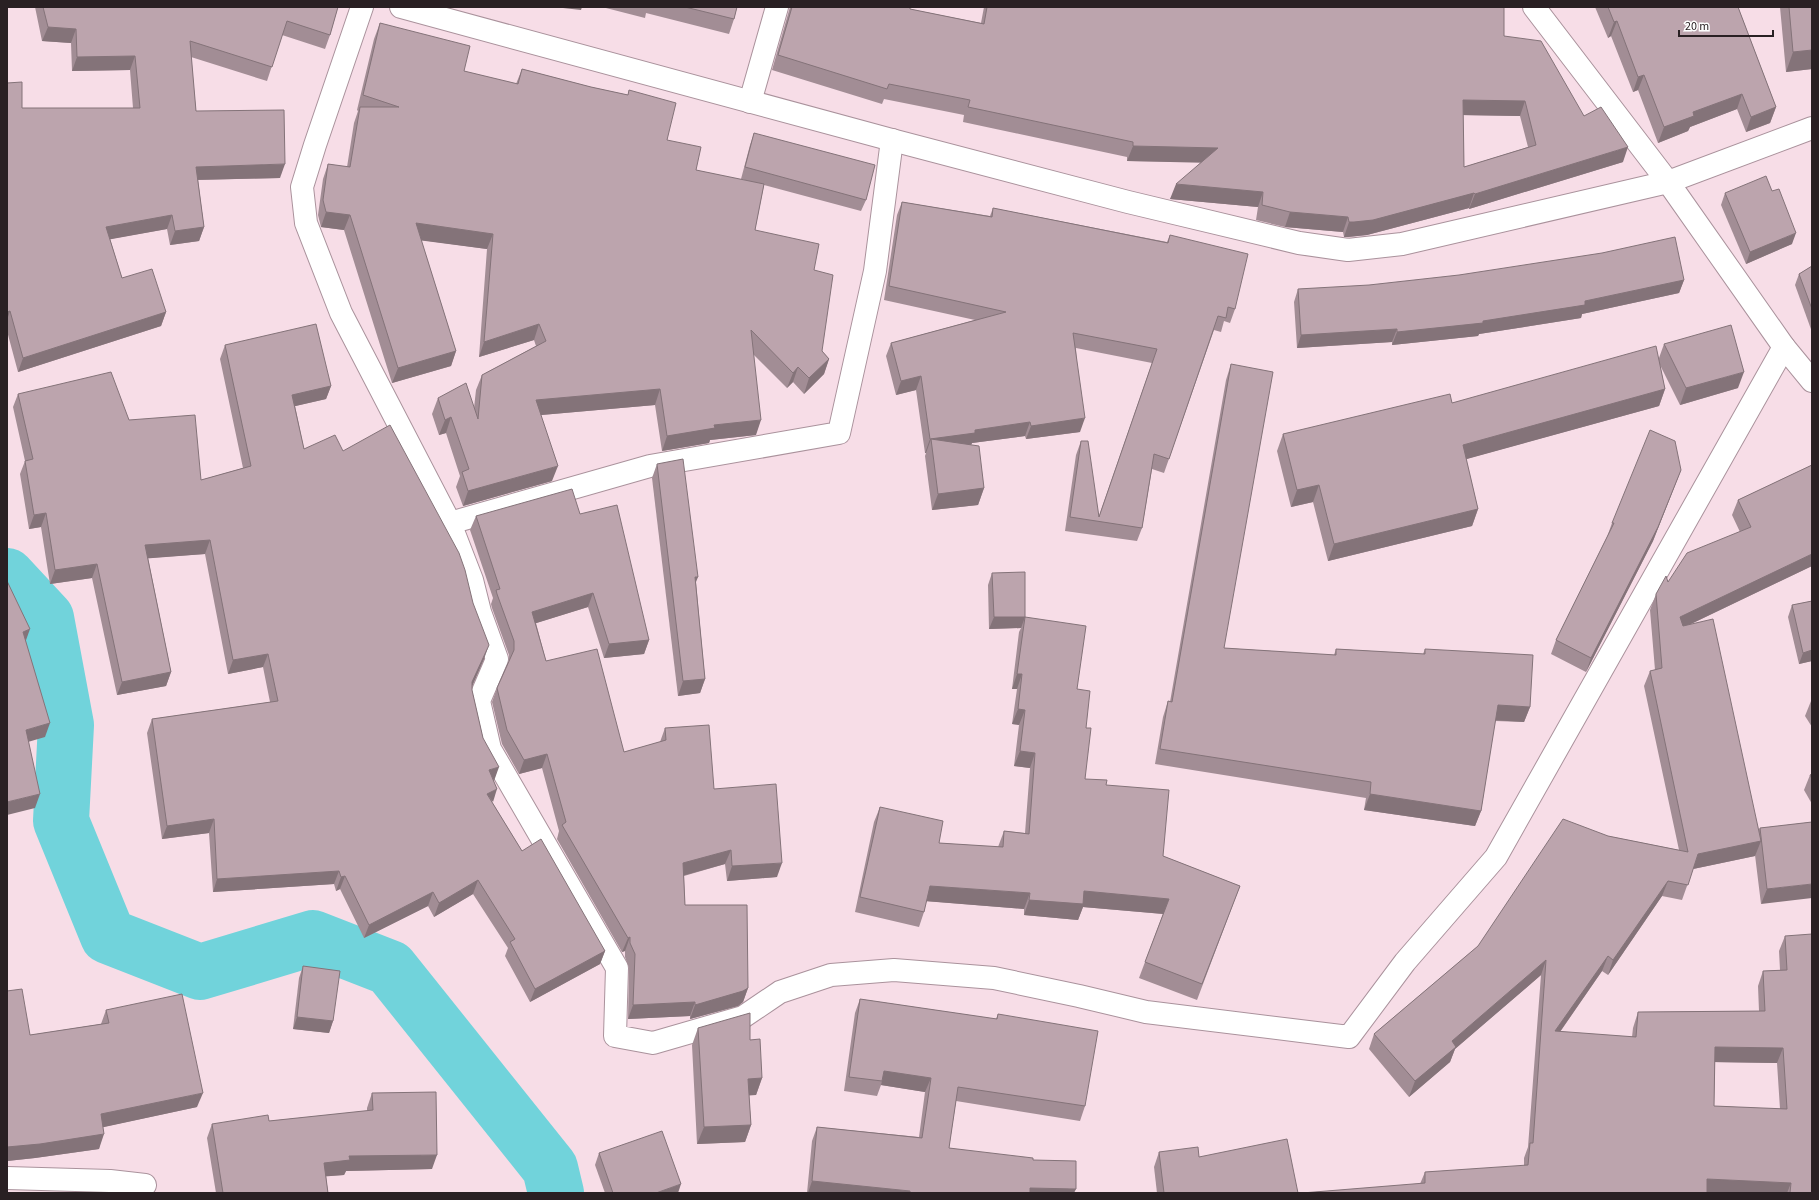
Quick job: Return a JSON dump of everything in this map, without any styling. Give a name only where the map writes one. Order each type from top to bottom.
[{"type":"street","points":[[362,7],[302,187],[306,223],[341,313],[450,523],[472,580],[480,612],[497,659],[479,701],[490,749],[617,968],[615,1036],[652,1043],[743,1017],[780,992],[831,975],[894,970],[994,978],[1146,1012],[1350,1037],[1405,962],[1496,857],[1784,347]]},
{"type":"street","points":[[750,102],[778,7]]},
{"type":"street","points":[[1534,7],[1668,182],[1784,347],[1812,381]]},
{"type":"street","points":[[406,8],[750,102],[1128,202],[1299,243],[1348,250],[1402,244],[1668,182],[1812,128]]},
{"type":"street","points":[[450,523],[650,466],[839,433],[875,272],[892,140]]},
{"type":"street","points":[[7,1178],[110,1181],[145,1185]]},
{"type":"building","points":[[43,7],[338,7],[330,35],[287,21],[272,67],[190,41],[196,111],[284,110],[285,164],[196,167],[204,227],[175,231],[172,215],[106,227],[122,278],[152,269],[166,312],[23,358],[10,311],[7,312],[7,83],[22,82],[22,108],[140,108],[135,56],[77,57],[76,29],[48,27]]},
{"type":"building","points":[[685,7],[737,7],[734,19]]},
{"type":"building","points":[[792,7],[910,7],[910,9],[984,24],[987,7],[1504,7],[1504,36],[1541,41],[1584,116],[1601,107],[1628,147],[1475,194],[1474,193],[1373,220],[1349,222],[1348,217],[1290,212],[1262,205],[1263,192],[1176,184],[1218,148],[1133,146],[1133,142],[968,107],[970,100],[889,84],[887,89],[778,55]],"holes":[[[1463,100],[1525,101],[1536,145],[1464,167]]]},
{"type":"building","points":[[1608,7],[1738,7],[1776,107],[1751,117],[1742,94],[1693,112],[1694,116],[1664,127],[1644,75],[1638,77],[1617,21],[1614,22]]},
{"type":"building","points":[[1789,7],[1812,7],[1812,50],[1793,52]]},
{"type":"building","points":[[380,23],[470,46],[464,71],[518,84],[522,69],[591,87],[628,95],[629,90],[676,103],[667,140],[701,147],[696,170],[764,184],[755,230],[819,244],[814,270],[833,275],[822,351],[829,359],[809,378],[798,367],[793,373],[751,330],[761,420],[714,425],[715,428],[667,436],[660,389],[536,400],[558,466],[468,491],[462,472],[469,469],[451,417],[445,420],[438,398],[466,383],[478,419],[482,375],[546,341],[539,324],[484,342],[493,234],[416,223],[456,351],[398,368],[350,215],[326,212],[323,200],[328,164],[350,167],[360,107],[399,107],[363,95]]},
{"type":"building","points":[[754,133],[875,165],[866,200],[745,167]]},
{"type":"building","points":[[1766,176],[1772,191],[1779,189],[1796,233],[1750,252],[1725,193]]},
{"type":"building","points":[[902,202],[992,217],[993,208],[1168,243],[1170,235],[1248,254],[1235,309],[1228,307],[1226,318],[1218,316],[1169,459],[1154,454],[1142,528],[1070,517],[1081,441],[1088,441],[1099,517],[1157,349],[1073,333],[1085,418],[1031,426],[1030,422],[975,430],[975,433],[930,439],[921,376],[901,381],[891,343],[1006,312],[889,286]]},
{"type":"building","points":[[1675,237],[1684,280],[1585,301],[1585,305],[1483,321],[1483,323],[1397,332],[1397,329],[1301,335],[1298,289],[1369,285],[1459,275],[1602,253]]},
{"type":"building","points":[[1812,266],[1812,309],[1799,274]]},
{"type":"building","points":[[316,324],[331,386],[292,395],[304,449],[335,435],[343,451],[390,425],[459,553],[473,603],[489,645],[472,682],[472,690],[483,738],[499,767],[489,770],[497,789],[487,794],[522,851],[541,839],[605,951],[535,989],[510,942],[515,939],[478,880],[439,903],[433,892],[369,925],[345,876],[341,877],[339,871],[217,879],[214,819],[167,826],[152,719],[278,701],[268,654],[233,660],[210,540],[145,545],[171,672],[122,682],[97,564],[55,570],[46,513],[34,515],[25,461],[33,459],[18,394],[111,372],[129,420],[195,415],[201,480],[251,466],[225,345]]},
{"type":"building","points":[[1731,325],[1744,372],[1686,388],[1664,344]]},
{"type":"building","points":[[1656,346],[1665,389],[1463,445],[1478,509],[1334,544],[1319,485],[1297,490],[1283,434],[1450,394],[1452,403]]},
{"type":"building","points":[[1231,364],[1273,372],[1224,648],[1336,655],[1336,649],[1425,654],[1425,649],[1533,655],[1530,707],[1498,705],[1481,811],[1370,794],[1371,782],[1160,749],[1168,701],[1172,702]]},
{"type":"building","points":[[1650,430],[1675,441],[1681,470],[1658,527],[1591,658],[1556,640],[1614,523],[1612,523]]},
{"type":"building","points":[[931,439],[979,446],[984,488],[938,494]]},
{"type":"building","points":[[683,459],[698,577],[695,577],[705,679],[683,681],[657,464]]},
{"type":"building","points":[[1812,465],[1812,554],[1680,617],[1683,626],[1713,619],[1761,841],[1698,854],[1688,885],[1668,881],[1613,960],[1608,956],[1555,1031],[1636,1037],[1638,1012],[1765,1011],[1763,971],[1787,970],[1785,936],[1812,934],[1812,1193],[1790,1193],[1791,1183],[1707,1179],[1707,1193],[1302,1193],[1425,1183],[1425,1172],[1528,1165],[1530,1143],[1533,1143],[1546,960],[1452,1041],[1456,1047],[1415,1081],[1374,1034],[1478,946],[1563,819],[1608,836],[1688,852],[1650,671],[1662,668],[1656,594],[1666,576],[1668,582],[1687,553],[1751,527],[1738,500]],"holes":[[[1715,1047],[1783,1048],[1787,1109],[1714,1106]]]},
{"type":"building","points":[[572,489],[580,514],[617,505],[649,640],[609,644],[593,593],[532,612],[546,661],[597,649],[624,752],[666,740],[665,728],[709,725],[714,789],[776,784],[782,863],[732,866],[731,850],[683,863],[685,905],[747,905],[748,988],[743,991],[695,1005],[695,1002],[633,1005],[635,954],[630,943],[630,937],[628,938],[562,825],[566,822],[547,754],[524,760],[507,730],[497,688],[514,650],[514,641],[497,594],[496,590],[500,589],[476,516]]},
{"type":"building","points":[[1025,572],[1025,617],[994,617],[992,573]]},
{"type":"building","points":[[7,581],[30,629],[23,632],[50,723],[26,730],[40,794],[7,802]]},
{"type":"building","points":[[1812,601],[1812,650],[1803,653],[1792,605]]},
{"type":"building","points":[[1025,617],[1086,626],[1077,689],[1090,691],[1086,728],[1091,728],[1085,779],[1107,780],[1106,785],[1169,790],[1163,856],[1240,886],[1202,984],[1145,962],[1169,899],[1084,891],[1083,904],[1029,900],[1030,893],[930,886],[924,912],[860,897],[880,807],[943,821],[939,843],[1003,847],[1004,831],[1029,834],[1035,753],[1020,751],[1025,710],[1018,709],[1022,674],[1017,674]]},
{"type":"building","points":[[1812,822],[1812,884],[1767,889],[1760,828]]},
{"type":"building","points":[[303,966],[340,971],[333,1021],[297,1017]]},
{"type":"building","points":[[22,989],[30,1035],[109,1023],[106,1010],[182,994],[203,1093],[101,1114],[104,1134],[40,1144],[7,1147],[7,991]]},
{"type":"building","points":[[860,999],[997,1019],[998,1014],[1098,1031],[1085,1106],[958,1087],[949,1148],[1033,1158],[1033,1160],[1076,1161],[1076,1189],[1030,1188],[1030,1193],[910,1193],[910,1191],[812,1181],[817,1127],[922,1138],[931,1078],[884,1071],[882,1081],[849,1077]]},
{"type":"building","points":[[750,1013],[750,1040],[760,1039],[762,1078],[748,1079],[751,1125],[704,1127],[698,1028]]},
{"type":"building","points":[[436,1092],[437,1155],[349,1156],[350,1160],[324,1163],[328,1193],[223,1193],[212,1124],[268,1115],[269,1121],[373,1110],[372,1093]]},
{"type":"building","points":[[662,1131],[681,1184],[656,1193],[613,1193],[599,1153]]},
{"type":"building","points":[[1287,1139],[1298,1193],[1164,1193],[1159,1152],[1198,1147],[1199,1157]]},
{"type":"waterway","points":[[7,576],[46,618],[66,725],[61,821],[108,936],[200,972],[313,938],[390,968],[550,1168],[556,1193]]}]
